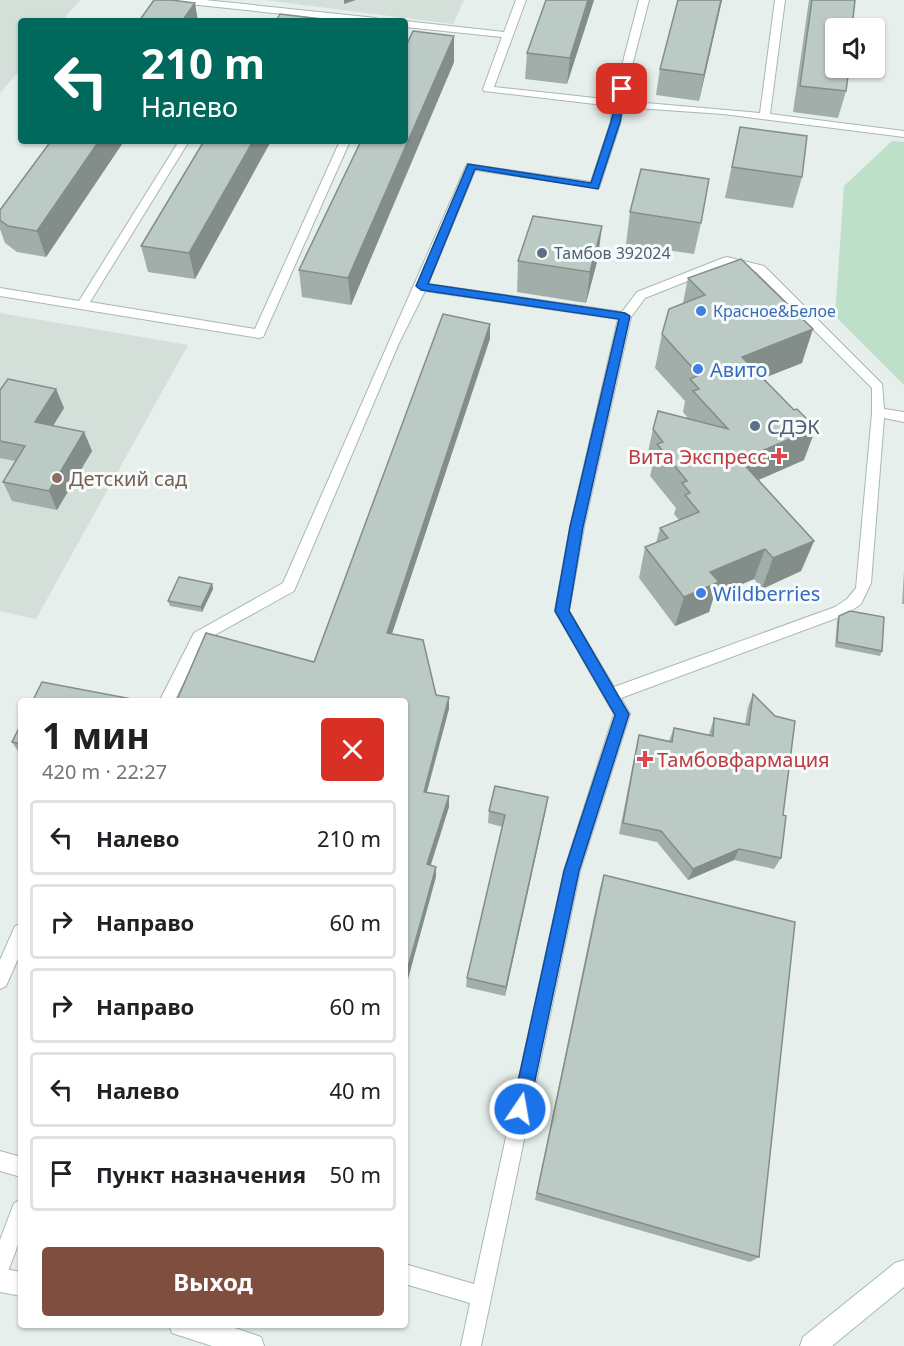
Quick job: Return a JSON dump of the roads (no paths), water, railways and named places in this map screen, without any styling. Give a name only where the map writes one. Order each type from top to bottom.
[{"type":"main road","points":[[812,1346],[904,1272]]},
{"type":"main road","points":[[0,1280],[18,1283]]},
{"type":"main road","points":[[194,1328],[252,1346]]},
{"type":"lane","points":[[179,0],[348,18]]},
{"type":"lane","points":[[521,0],[488,90],[617,104],[765,116],[904,135]]},
{"type":"lane","points":[[169,698],[199,637],[289,587],[471,166],[595,186],[616,122],[617,104],[644,0]]},
{"type":"lane","points":[[765,116],[780,0]]},
{"type":"lane","points":[[260,18],[266,9]]},
{"type":"lane","points":[[408,24],[508,35]]},
{"type":"lane","points":[[82,304],[182,144]]},
{"type":"lane","points":[[0,292],[259,334],[344,144]]},
{"type":"lane","points":[[471,1346],[572,871],[622,714],[610,695],[562,611],[577,527],[625,316],[641,295],[727,261],[760,269],[878,387],[878,413],[864,584],[855,603],[840,611],[610,695]]},
{"type":"lane","points":[[421,286],[625,316]]},
{"type":"lane","points":[[878,413],[904,417]]},
{"type":"lane","points":[[0,980],[5,952],[18,936]]},
{"type":"lane","points":[[0,1161],[18,1166]]},
{"type":"lane","points":[[0,1267],[18,1218]]},
{"type":"lane","points":[[408,1275],[481,1296]]},
{"type":"place","name":"Тамбов 392024","points":[[542,253]]},
{"type":"place","name":"Красное&Белое","points":[[701,311]]},
{"type":"place","name":"Авито","points":[[698,369]]},
{"type":"place","name":"СДЭК","points":[[755,426]]},
{"type":"place","name":"Вита Экспресс","points":[[779,456]]},
{"type":"place","name":"Детский сад","points":[[57,478]]},
{"type":"place","name":"Wildberries","points":[[701,593]]},
{"type":"place","name":"Тамбовфармация","points":[[645,759]]}]
